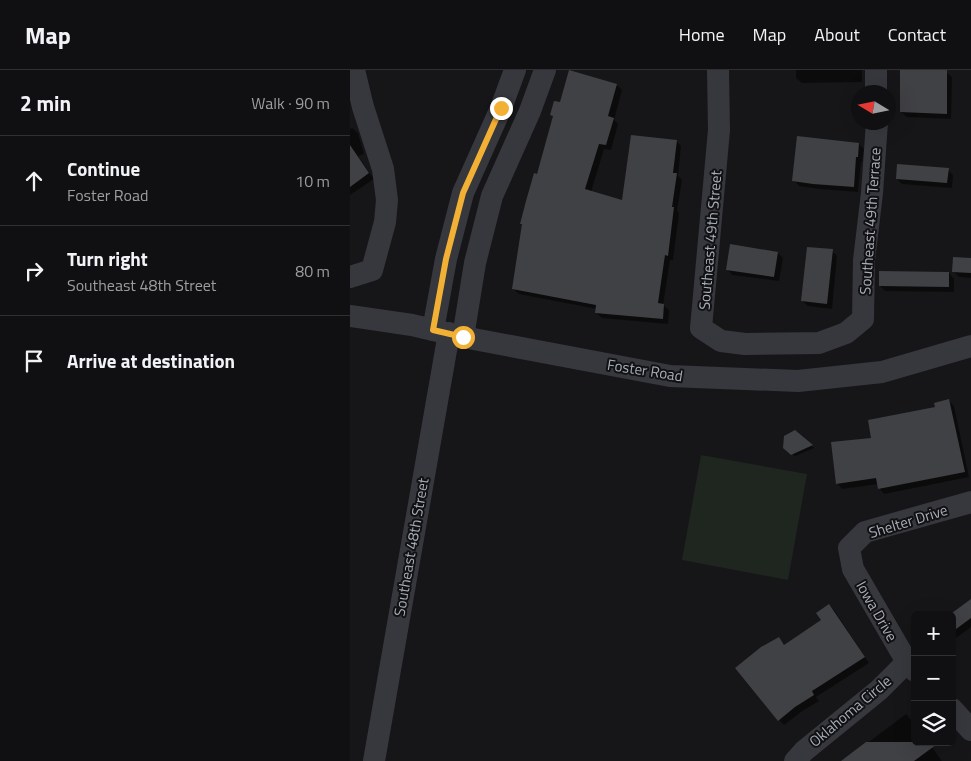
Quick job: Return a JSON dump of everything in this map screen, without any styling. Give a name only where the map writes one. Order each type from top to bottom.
[{"type":"street","points":[[350,277],[372,270],[385,222],[387,200],[383,169],[363,107],[354,70]]},
{"type":"street","name":"Southeast 48th Street","points":[[448,333],[446,259],[463,193],[501,108],[515,70]]},
{"type":"street","name":"Southeast 48th Street","points":[[374,761],[448,333],[475,263],[492,196],[530,112],[545,70]]},
{"type":"street","name":"Southeast 49th Street","points":[[718,70],[719,130],[701,328],[721,341],[745,344],[819,342],[846,333],[863,319]]},
{"type":"street","points":[[876,70],[876,85]]},
{"type":"street","name":"Southeast 49th Terrace","points":[[863,319],[864,260],[872,193],[876,130]]},
{"type":"street","name":"Foster Road","points":[[350,316],[670,376],[798,380],[882,372],[971,346]]},
{"type":"street","name":"Shelter Drive","points":[[849,548],[865,532],[971,502]]},
{"type":"street","name":"Iowa Drive","points":[[849,548],[853,569],[911,667]]},
{"type":"street","name":"Oklahoma Circle","points":[[795,761],[804,751],[879,690],[911,667]]},
{"type":"street","points":[[956,714],[971,730]]},
{"type":"shaded area","points":[[701,455],[807,474],[788,580],[682,560]]},
{"type":"building","points":[[569,70],[617,84],[608,116],[614,118],[606,145],[599,144],[585,189],[622,200],[631,135],[677,140],[673,173],[677,173],[672,207],[674,207],[668,256],[665,255],[658,303],[664,304],[663,319],[595,313],[596,305],[512,289],[522,224],[520,224],[534,173],[537,174],[553,116],[550,115],[554,101],[560,102]]},
{"type":"building","points":[[900,70],[947,70],[947,114],[900,112]]},
{"type":"building","points":[[797,136],[859,143],[854,187],[792,181]]},
{"type":"building","points":[[350,145],[369,173],[350,187]]},
{"type":"building","points":[[897,164],[949,168],[947,183],[896,179]]},
{"type":"building","points":[[730,244],[778,252],[774,277],[726,270]]},
{"type":"building","points":[[807,247],[833,249],[827,304],[801,301]]},
{"type":"building","points":[[953,257],[971,258],[971,273],[952,272]]},
{"type":"building","points":[[879,271],[949,272],[949,287],[879,286]]},
{"type":"building","points":[[949,399],[965,472],[878,489],[876,478],[836,484],[831,442],[871,438],[868,420],[935,407],[934,403]]},
{"type":"building","points":[[795,430],[813,445],[791,455],[783,448],[784,436]]},
{"type":"building","points":[[971,599],[971,618],[956,629],[955,611]]},
{"type":"building","points":[[829,604],[865,657],[812,691],[814,695],[778,721],[735,668],[761,647],[779,637],[784,645],[821,620],[816,613]]},
{"type":"building","points":[[866,742],[911,742],[911,746],[935,746],[914,761],[841,761]]},
{"type":"route","points":[[463,337],[433,330],[446,259],[463,193],[501,108]]}]
